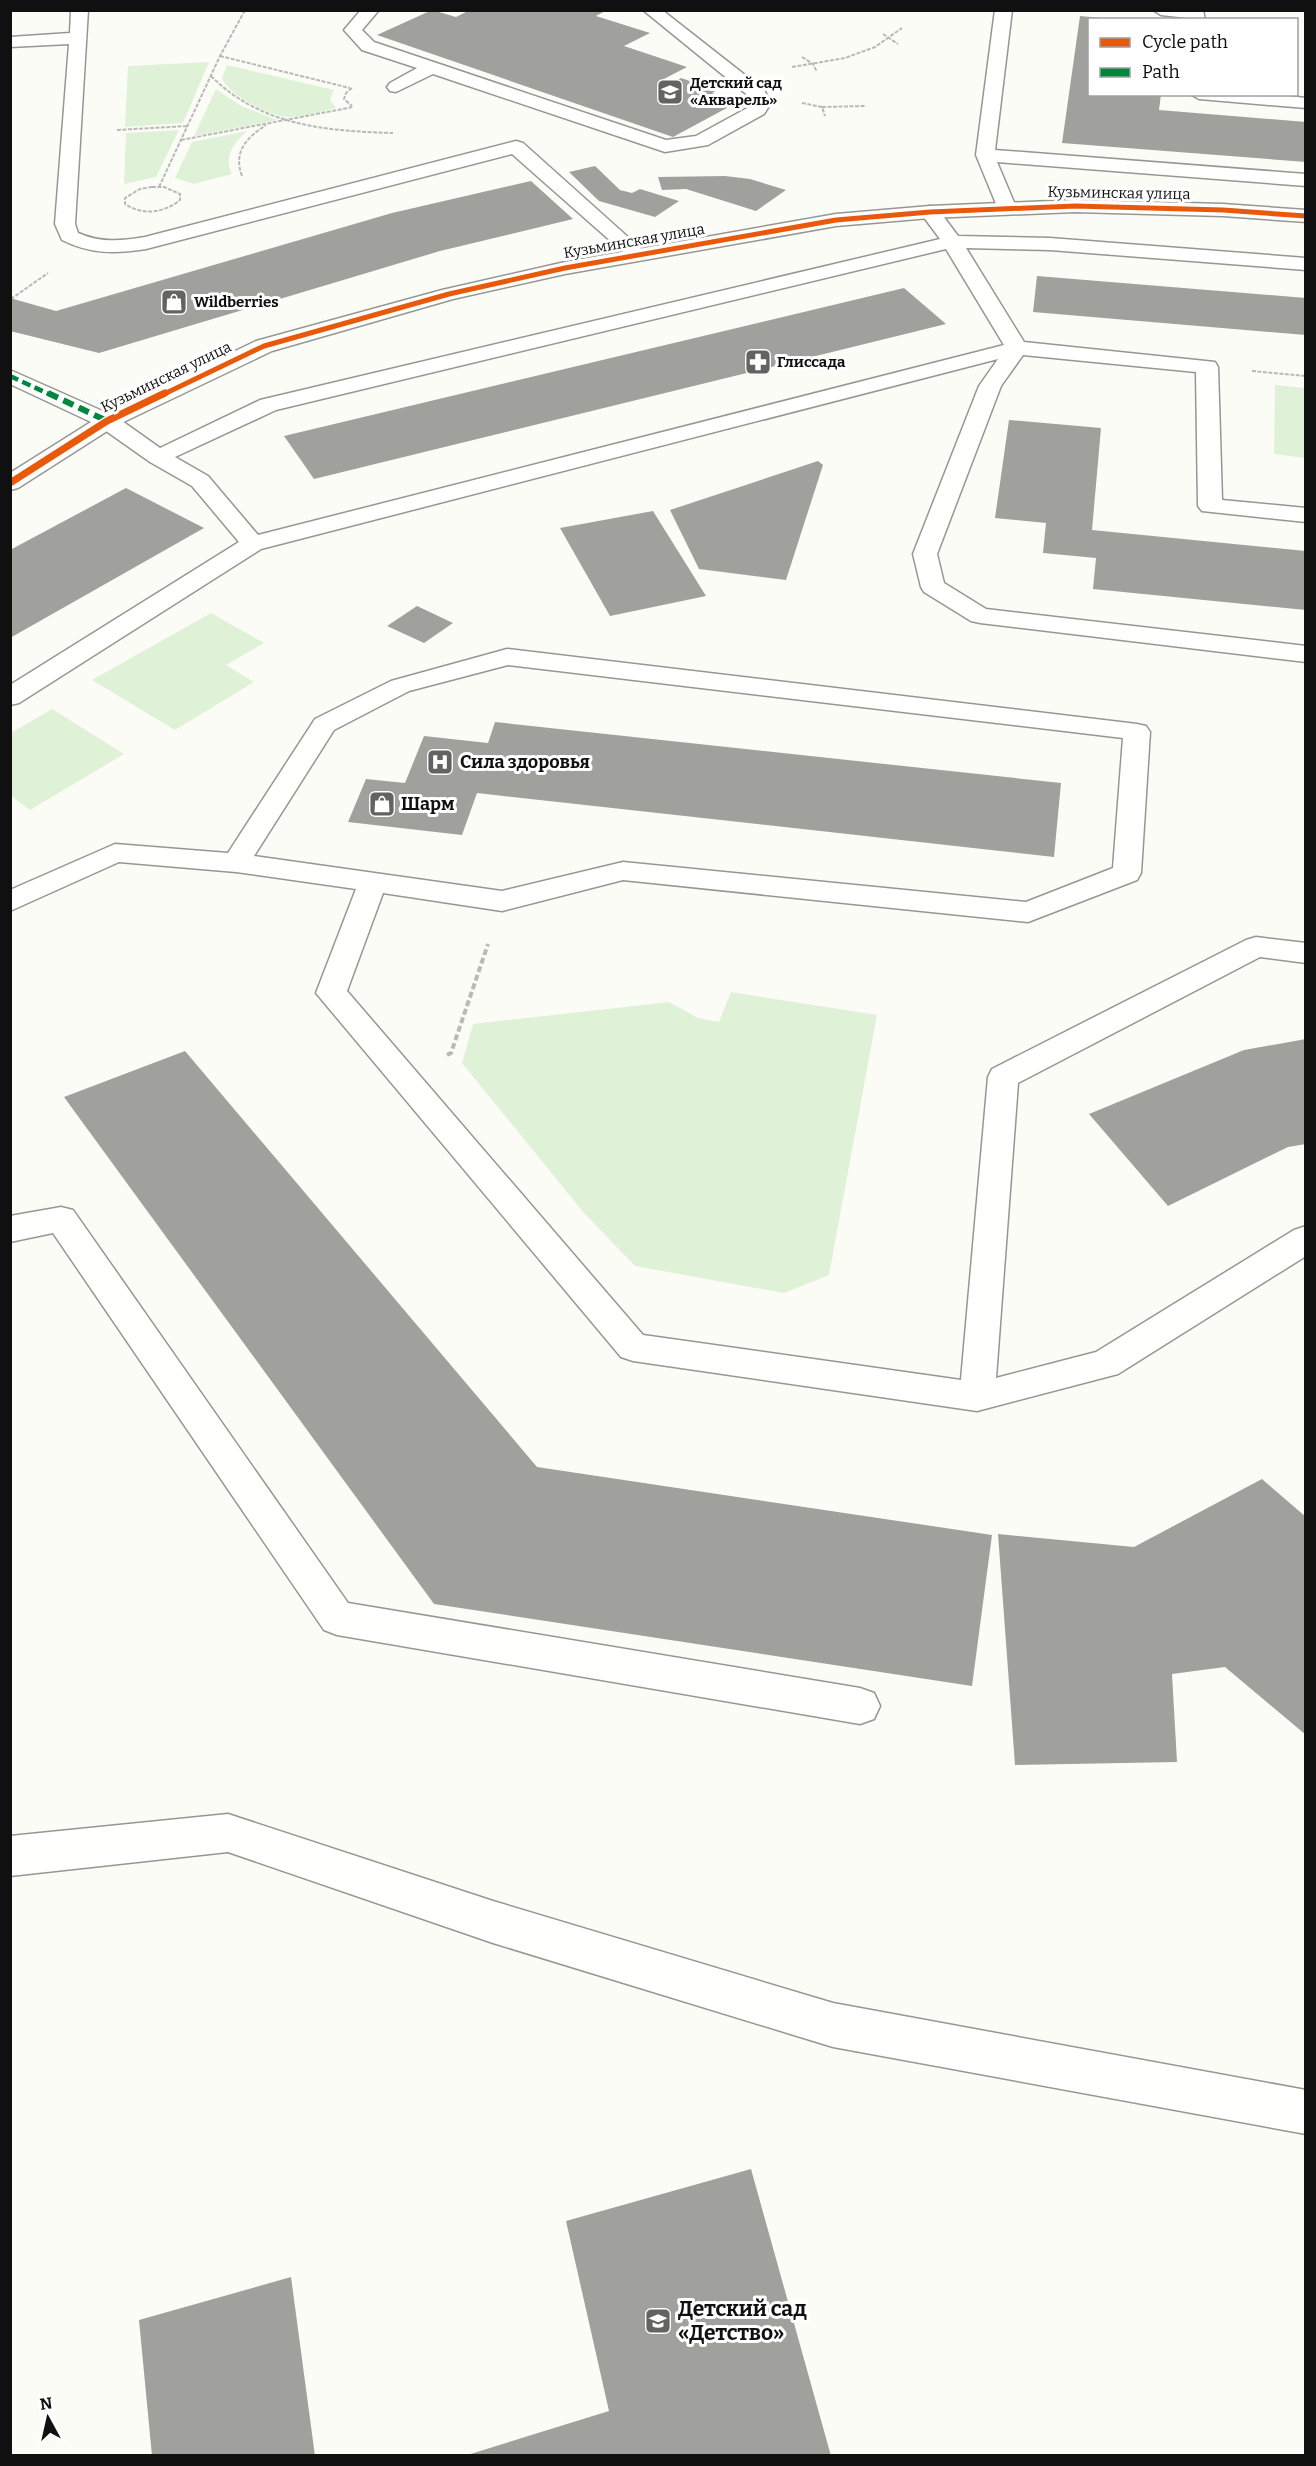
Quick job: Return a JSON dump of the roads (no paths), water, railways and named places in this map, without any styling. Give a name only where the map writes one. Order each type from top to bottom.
[{"type":"street","points":[[80,10],[65,224],[69,236],[88,245],[116,247],[147,243],[523,142],[638,255]]},
{"type":"street","points":[[370,10],[353,30],[369,46],[665,146],[701,141],[758,110],[762,102],[758,94],[651,10]]},
{"type":"street","points":[[1004,10],[986,155],[1006,207]]},
{"type":"street","points":[[1161,10],[1196,13],[1196,18]]},
{"type":"street","points":[[10,42],[78,38]]},
{"type":"street","points":[[396,87],[431,68]]},
{"type":"street","points":[[1223,96],[1305,103]]},
{"type":"street","points":[[546,123],[561,111]]},
{"type":"street","points":[[986,155],[1305,180]]},
{"type":"street","name":"Кузьминская улица","points":[[10,483],[107,421],[264,346],[449,294],[565,268],[836,220],[930,212],[1006,207],[1075,206],[1223,210],[1305,216]]},
{"type":"street","points":[[930,212],[952,242],[1017,348]]},
{"type":"street","points":[[158,457],[268,405],[952,242],[1050,244],[1305,264]]},
{"type":"street","points":[[1017,348],[990,386],[925,554],[933,587],[980,616],[1305,654]]},
{"type":"street","points":[[10,697],[253,544],[1017,348],[1207,367],[1210,506],[1305,515]]},
{"type":"street","points":[[10,376],[107,421],[158,457],[200,481],[253,544]]},
{"type":"street","points":[[10,902],[115,853],[236,863],[502,901],[623,871],[1028,912],[1126,873],[1137,732],[507,657],[400,686],[324,725],[236,863]]},
{"type":"street","points":[[373,882],[332,993],[633,1347],[977,1397],[1106,1364],[1305,1239]]},
{"type":"street","points":[[977,1397],[1003,1077],[1256,947],[1305,953]]},
{"type":"street","points":[[10,1229],[61,1219],[337,1618],[860,1706]]},
{"type":"street","points":[[10,1856],[228,1833],[493,1922],[833,2025],[1305,2112]]},
{"type":"place","name":"Детский сад «Акварель»","points":[[670,92]]},
{"type":"place","name":"Wildberries","points":[[174,302]]},
{"type":"place","name":"Глиссада","points":[[758,362]]},
{"type":"place","name":"Сила здоровья","points":[[440,762]]},
{"type":"place","name":"Шарм","points":[[382,804]]},
{"type":"place","name":"Детский сад «Детство»","points":[[658,2321]]}]
